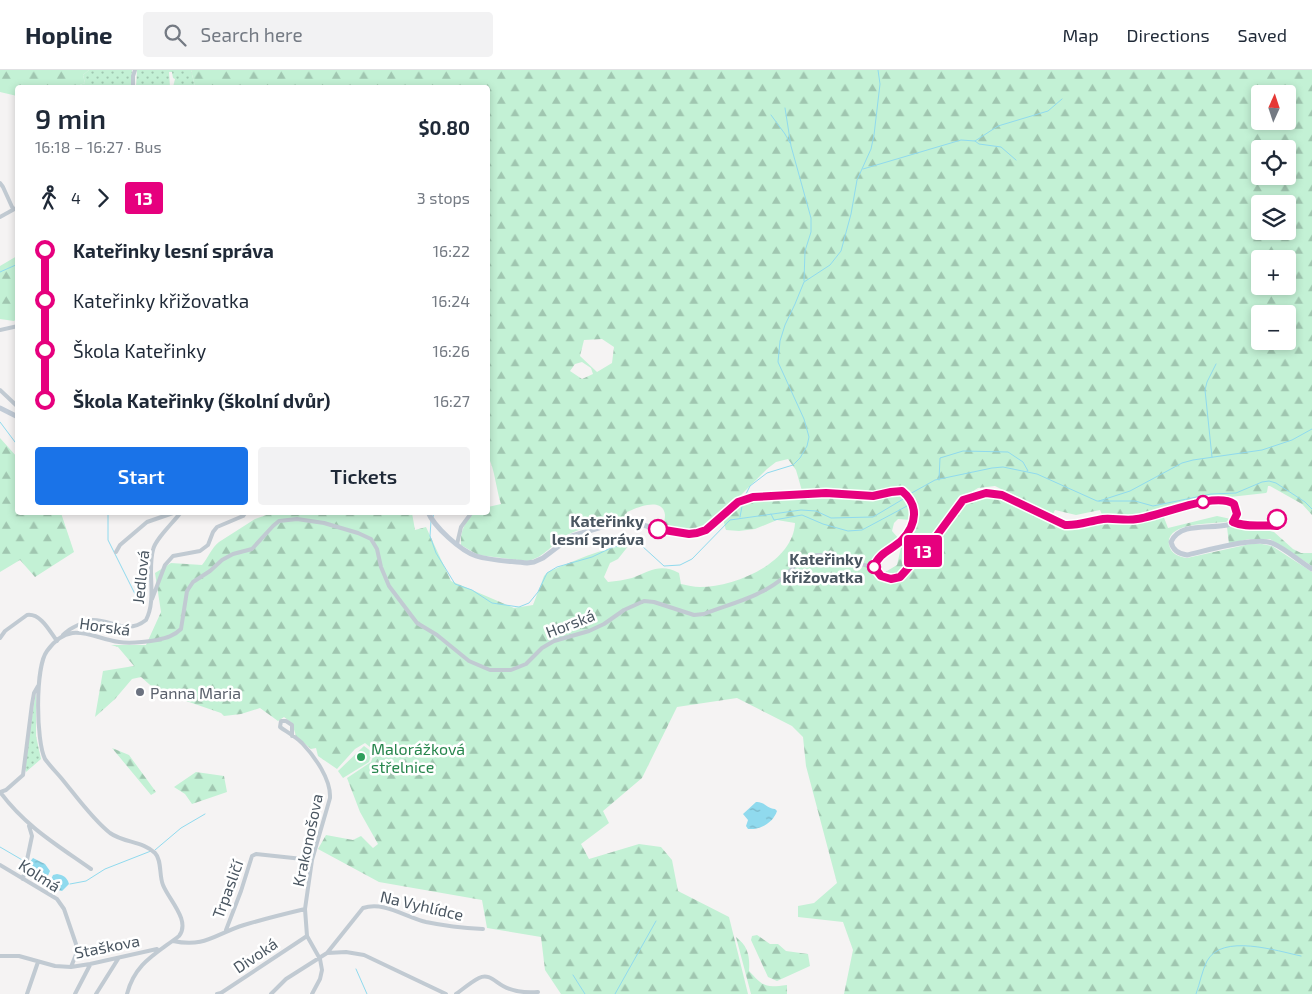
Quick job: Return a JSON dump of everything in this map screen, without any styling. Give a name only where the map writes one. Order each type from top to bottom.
[{"type":"street","points":[[133,85],[135,70]]},
{"type":"street","points":[[0,184],[15,208],[0,216]]},
{"type":"street","points":[[0,330],[15,327]]},
{"type":"street","points":[[0,390],[15,404]]},
{"type":"street","points":[[0,408],[15,416]]},
{"type":"street","points":[[429,515],[438,526],[468,553],[478,557],[527,563],[543,558],[572,536],[625,520],[689,534],[706,530],[738,502],[753,497],[826,493],[873,496],[902,491],[914,506],[909,531],[901,541],[876,560],[874,567]]},
{"type":"street","name":"Horská","points":[[173,941],[182,933],[184,925],[163,886],[160,876],[159,859],[156,854],[143,845],[128,842],[110,832],[76,797],[45,759],[41,747],[38,686],[42,660],[56,641],[73,633],[81,632],[124,643],[148,642],[172,636],[181,629],[187,592],[192,582],[210,571],[222,560],[233,554],[252,549],[272,526],[279,521],[297,519],[324,523],[371,539],[377,548],[381,567],[389,586],[416,623],[437,635],[469,661],[490,670],[511,670],[526,664],[542,648],[554,641],[589,631],[604,624],[624,610],[644,601],[654,602],[694,615],[704,614],[766,590],[800,560],[816,555],[832,555],[874,567],[881,576],[891,579],[900,577],[930,544],[963,500],[979,494],[994,493],[1002,495],[1065,525],[1075,526],[1103,519],[1137,519],[1203,502],[1222,500],[1231,502],[1236,507],[1237,514],[1233,522],[1226,525],[1178,532],[1171,542],[1172,546],[1179,554],[1187,555],[1262,541],[1273,543],[1312,569]]},
{"type":"street","points":[[116,552],[120,545],[147,522],[167,515]]},
{"type":"street","name":"Jedlová","points":[[62,638],[72,628],[90,620],[116,626],[141,624],[148,616],[150,604],[152,550],[179,515]]},
{"type":"street","points":[[150,604],[165,566],[172,556],[200,551],[208,545],[217,527],[244,515]]},
{"type":"street","points":[[457,544],[461,527],[470,515]]},
{"type":"street","points":[[0,638],[5,631],[31,614],[36,616],[46,626],[56,641]]},
{"type":"street","points":[[38,686],[34,693],[32,704],[23,774],[6,790],[0,792],[11,808],[29,826],[90,869]]},
{"type":"street","name":"Krakonošova","points":[[292,736],[301,742],[319,766],[330,789],[330,798],[312,860],[305,910],[307,936],[320,959]]},
{"type":"street","points":[[23,879],[32,836],[29,826]]},
{"type":"street","name":"Trpasličí","points":[[226,930],[242,891],[252,856],[256,854],[312,860]]},
{"type":"street","name":"Kolmá","points":[[0,865],[57,899],[64,909],[76,944],[76,952],[71,966]]},
{"type":"street","name":"Na Vyhlídce","points":[[271,994],[286,979],[327,953],[355,916],[363,908],[371,905],[385,907],[424,922],[452,927],[483,929]]},
{"type":"street","points":[[126,994],[132,978],[144,962],[159,949],[173,941],[185,944],[206,942],[226,930],[305,910]]},
{"type":"street","name":"Divoká","points":[[216,994],[221,993],[307,936]]},
{"type":"street","name":"Staškova","points":[[0,956],[19,956],[56,966],[71,966],[90,964],[159,949]]},
{"type":"street","points":[[327,953],[346,952],[364,955],[446,994]]},
{"type":"street","points":[[136,954],[144,962]]},
{"type":"street","points":[[96,994],[118,958]]},
{"type":"street","points":[[312,994],[321,974],[320,959]]},
{"type":"street","points":[[27,994],[38,962]]},
{"type":"street","points":[[75,994],[90,964]]},
{"type":"street","points":[[456,994],[480,978],[488,977],[496,980],[503,986],[525,993],[538,992]]},
{"type":"green space","points":[[0,70],[89,70],[83,75],[85,83],[80,85],[15,85],[15,96],[0,92]]},
{"type":"green space","points":[[89,70],[132,70],[131,85],[80,85],[85,83],[83,75]]},
{"type":"green space","points":[[137,70],[191,70],[195,85],[174,85],[175,79],[172,72],[169,72],[170,85],[136,85]]},
{"type":"green space","points":[[191,70],[1312,70],[1312,515],[1302,504],[1270,486],[1268,486],[1266,493],[1203,500],[1137,517],[1103,517],[1100,510],[1076,515],[1055,510],[1052,516],[1017,500],[1011,494],[995,486],[978,488],[962,498],[933,537],[899,575],[891,577],[882,574],[897,565],[902,543],[911,532],[915,521],[916,506],[911,495],[899,489],[890,489],[873,494],[826,490],[802,491],[796,470],[788,459],[776,462],[767,469],[705,528],[689,531],[663,527],[665,515],[663,509],[659,506],[649,505],[627,512],[625,518],[569,534],[539,557],[527,561],[478,555],[461,545],[461,535],[472,515],[490,515],[490,507],[501,504],[490,462],[490,85],[195,85]],"holes":[[[602,339],[614,347],[612,363],[597,372],[580,356],[584,340]],[[582,362],[591,368],[593,374],[582,379],[570,371],[575,364]]]},
{"type":"green space","points":[[15,257],[14,321],[0,319],[0,266]]},
{"type":"green space","points":[[0,438],[15,455],[15,515],[62,515],[74,552],[35,577],[20,560],[0,572]]},
{"type":"green space","points":[[979,493],[1008,498],[1014,504],[1064,528],[1075,529],[1104,522],[1138,522],[1163,515],[1168,528],[1217,516],[1231,519],[1226,522],[1181,528],[1170,537],[1169,545],[1172,551],[1181,557],[1187,558],[1250,544],[1262,544],[1272,546],[1312,572],[1312,994],[844,994],[853,950],[843,922],[798,917],[798,906],[814,903],[837,883],[806,766],[803,737],[792,726],[737,698],[677,707],[642,778],[603,811],[609,823],[581,844],[589,859],[639,844],[661,847],[672,860],[678,891],[729,917],[748,994],[561,994],[545,970],[541,937],[487,928],[482,900],[379,882],[318,849],[326,835],[353,840],[361,836],[373,848],[378,844],[360,812],[347,778],[371,762],[375,751],[365,743],[355,749],[337,769],[318,756],[316,748],[311,749],[296,736],[292,723],[284,717],[278,721],[260,708],[241,714],[224,716],[221,713],[157,691],[141,677],[132,679],[115,699],[95,717],[103,671],[134,666],[118,647],[111,645],[146,645],[161,612],[155,573],[171,563],[202,565],[219,542],[255,519],[266,515],[412,515],[415,530],[426,527],[451,581],[514,608],[533,605],[544,576],[548,572],[598,552],[629,545],[618,559],[610,563],[604,577],[608,582],[629,579],[661,568],[679,573],[681,584],[695,587],[729,583],[745,577],[773,561],[784,550],[792,537],[795,523],[777,520],[755,529],[739,531],[726,530],[723,519],[739,505],[746,502],[786,496],[817,495],[867,499],[896,494],[906,498],[910,507],[910,520],[898,519],[894,523],[892,531],[899,539],[882,550],[870,567],[879,579],[891,582],[902,579],[937,540],[965,502]]},
{"type":"green space","points":[[1235,523],[1274,532],[1293,549],[1301,553],[1312,553],[1312,566],[1270,539],[1249,539],[1229,544],[1227,527]]},
{"type":"green space","points":[[36,692],[36,736],[41,759],[26,772],[24,765]]},
{"type":"green space","name":"Malorážková střelnice","points":[[364,746],[372,752],[369,762],[343,778],[338,771]]},
{"type":"green space","points":[[112,748],[129,755],[156,792],[151,795]]},
{"type":"green space","points":[[196,772],[224,776],[227,792],[192,804],[185,794],[174,787]]},
{"type":"green space","points":[[757,935],[770,944],[778,944],[786,951],[808,954],[810,966],[777,981],[768,977],[751,940],[752,936]]},
{"type":"green space","points":[[736,937],[743,944],[747,952],[749,971],[765,985],[787,985],[787,994],[751,994]]},
{"type":"water","points":[[756,802],[777,811],[765,825],[748,829],[746,826],[748,820],[743,814]]},
{"type":"water","points":[[33,858],[45,864],[50,871],[46,880],[27,877],[29,863]]},
{"type":"water","points":[[57,874],[64,877],[69,884],[62,891],[54,889],[49,884],[53,875]]},
{"type":"waterway","points":[[744,498],[750,486],[767,473],[793,465],[807,446],[809,437],[804,419],[778,362],[780,341],[804,282],[830,265],[841,251],[851,214],[857,180],[871,149],[874,135],[880,84],[878,70]]},
{"type":"waterway","points":[[863,169],[961,140],[975,141],[998,126],[1048,111],[1062,99]]},
{"type":"waterway","points":[[785,108],[791,146],[811,218],[811,232],[805,251],[804,281]]},
{"type":"waterway","points":[[771,115],[790,143]]},
{"type":"waterway","points":[[975,141],[979,144],[1001,147],[1016,160]]},
{"type":"waterway","points":[[0,272],[15,265]]},
{"type":"waterway","points":[[1212,457],[1205,390],[1216,364]]},
{"type":"waterway","points":[[0,422],[15,442]]},
{"type":"waterway","points":[[1099,501],[1130,491],[1182,463],[1262,450],[1292,440],[1312,429]]},
{"type":"waterway","points":[[939,480],[940,458],[963,451],[1008,452],[1023,462],[1027,471]]},
{"type":"waterway","points":[[908,495],[935,480],[1003,467],[1037,474],[1097,501],[1135,501],[1153,506],[1211,494],[1236,493],[1269,481],[1276,483],[1305,502],[1312,509]]},
{"type":"waterway","points":[[431,521],[430,536],[436,553],[455,584],[472,590],[492,603],[519,607],[529,603],[538,592],[547,573],[557,567],[592,557],[613,547],[632,544],[642,546],[664,566],[680,565],[692,559],[730,520],[801,510],[816,511],[831,518],[873,517],[905,498]]},
{"type":"waterway","points":[[771,514],[774,520],[802,515],[823,524],[848,531],[862,530],[907,506],[907,499]]},
{"type":"waterway","points":[[740,517],[743,501]]},
{"type":"waterway","points":[[108,515],[108,540],[136,596]]},
{"type":"waterway","points":[[155,850],[181,828],[205,814]]},
{"type":"waterway","points":[[0,847],[24,861]]},
{"type":"waterway","points":[[70,884],[86,881],[105,869],[151,851]]},
{"type":"waterway","points":[[615,994],[656,921]]},
{"type":"waterway","points":[[1196,994],[1207,961],[1214,953],[1225,948],[1251,946],[1301,956]]},
{"type":"waterway","points":[[356,969],[367,994]]},
{"type":"waterway","points":[[573,975],[585,994]]},
{"type":"bus line","name":"13","points":[[658,529],[689,534],[706,530],[738,502],[753,497],[802,493],[873,496],[902,491],[910,498],[914,506],[911,526],[901,541],[889,548],[876,560],[874,567],[881,576],[891,579],[900,577],[935,538],[963,500],[979,494],[994,493],[1002,495],[1065,525],[1075,526],[1103,519],[1137,519],[1211,500],[1222,500],[1234,504],[1237,514],[1233,522],[1241,525],[1265,524],[1277,526],[1277,519]]},
{"type":"place","name":"Kateřinky lesní správa","points":[[658,529]]},
{"type":"place","name":"Kateřinky křižovatka","points":[[874,567]]},
{"type":"place","name":"Panna Maria","points":[[140,692]]},
{"type":"place","name":"Malorážková střelnice","points":[[361,757]]}]
